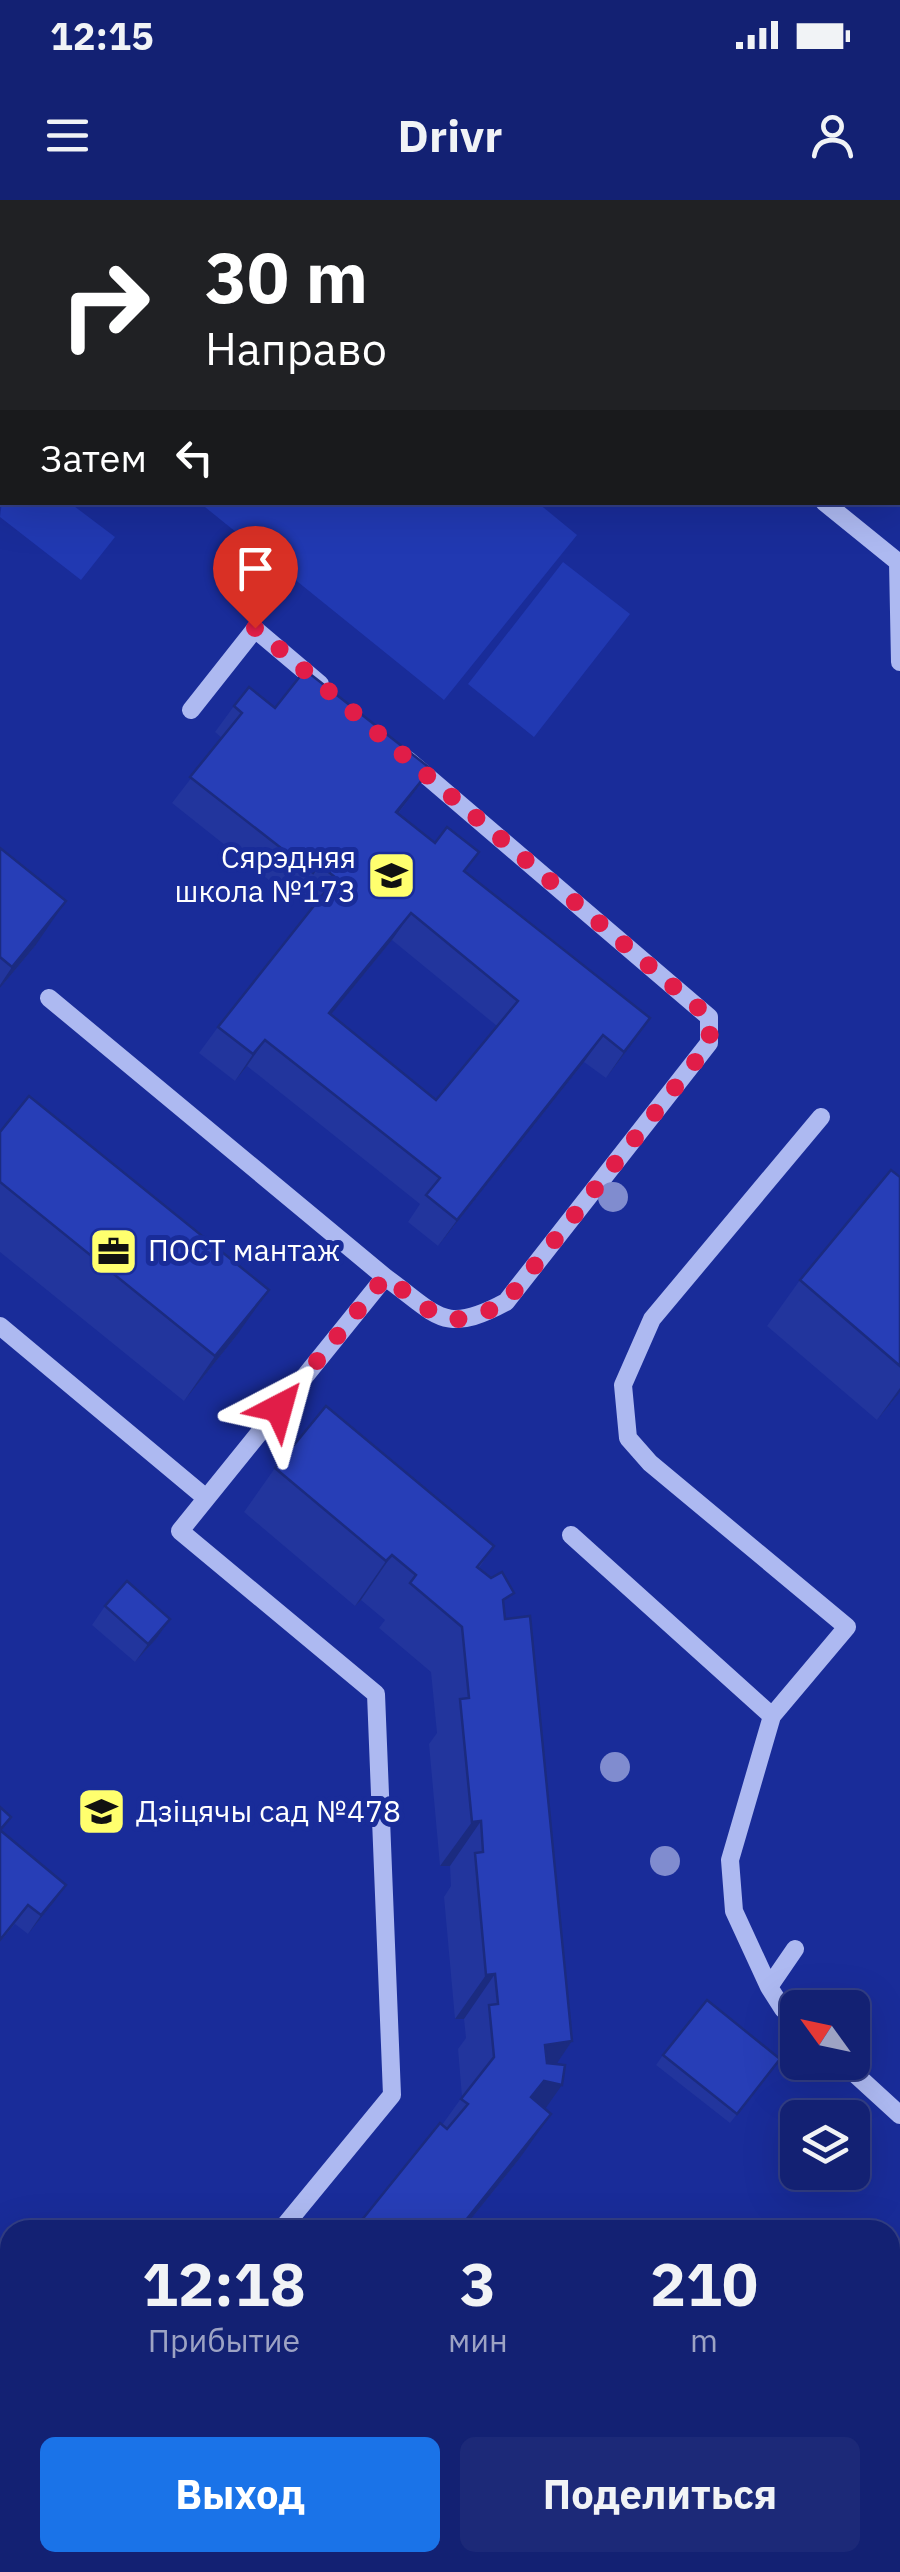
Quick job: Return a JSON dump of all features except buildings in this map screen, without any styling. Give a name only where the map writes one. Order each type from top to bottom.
[{"type":"lane","points":[[828,505],[898,562],[900,662]]},
{"type":"lane","points":[[191,710],[255,628],[330,693]]},
{"type":"lane","points":[[49,998],[385,1277],[446,1320],[474,1319],[506,1302],[710,1043],[709,1017],[391,745]]},
{"type":"lane","points":[[780,2004],[734,1911],[730,1860],[772,1716],[847,1627],[650,1463],[628,1438],[623,1385],[652,1319],[822,1117]]},
{"type":"lane","points":[[290,2220],[392,2096],[376,1694],[180,1531],[385,1277]]},
{"type":"lane","points":[[0,1326],[206,1498]]},
{"type":"lane","points":[[571,1535],[772,1716]]},
{"type":"lane","points":[[769,1987],[795,1949]]},
{"type":"lane","points":[[862,2080],[900,2115]]},
{"type":"shaded area","points":[[2,505],[73,505],[115,537],[81,580],[0,517]]},
{"type":"shaded area","points":[[202,505],[540,505],[577,535],[444,700]]},
{"type":"shaded area","points":[[563,562],[630,614],[534,737],[468,684]]},
{"type":"place","name":"Сярэдняя школа №173","points":[[391,875]]},
{"type":"place","name":"ПОСТ мантаж","points":[[113,1251]]},
{"type":"place","name":"Дзіцячы сад №478","points":[[101,1812]]},
{"type":"route","points":[[255,628],[709,1017],[710,1043],[506,1302],[474,1319],[446,1320],[385,1277],[279,1408]]}]
